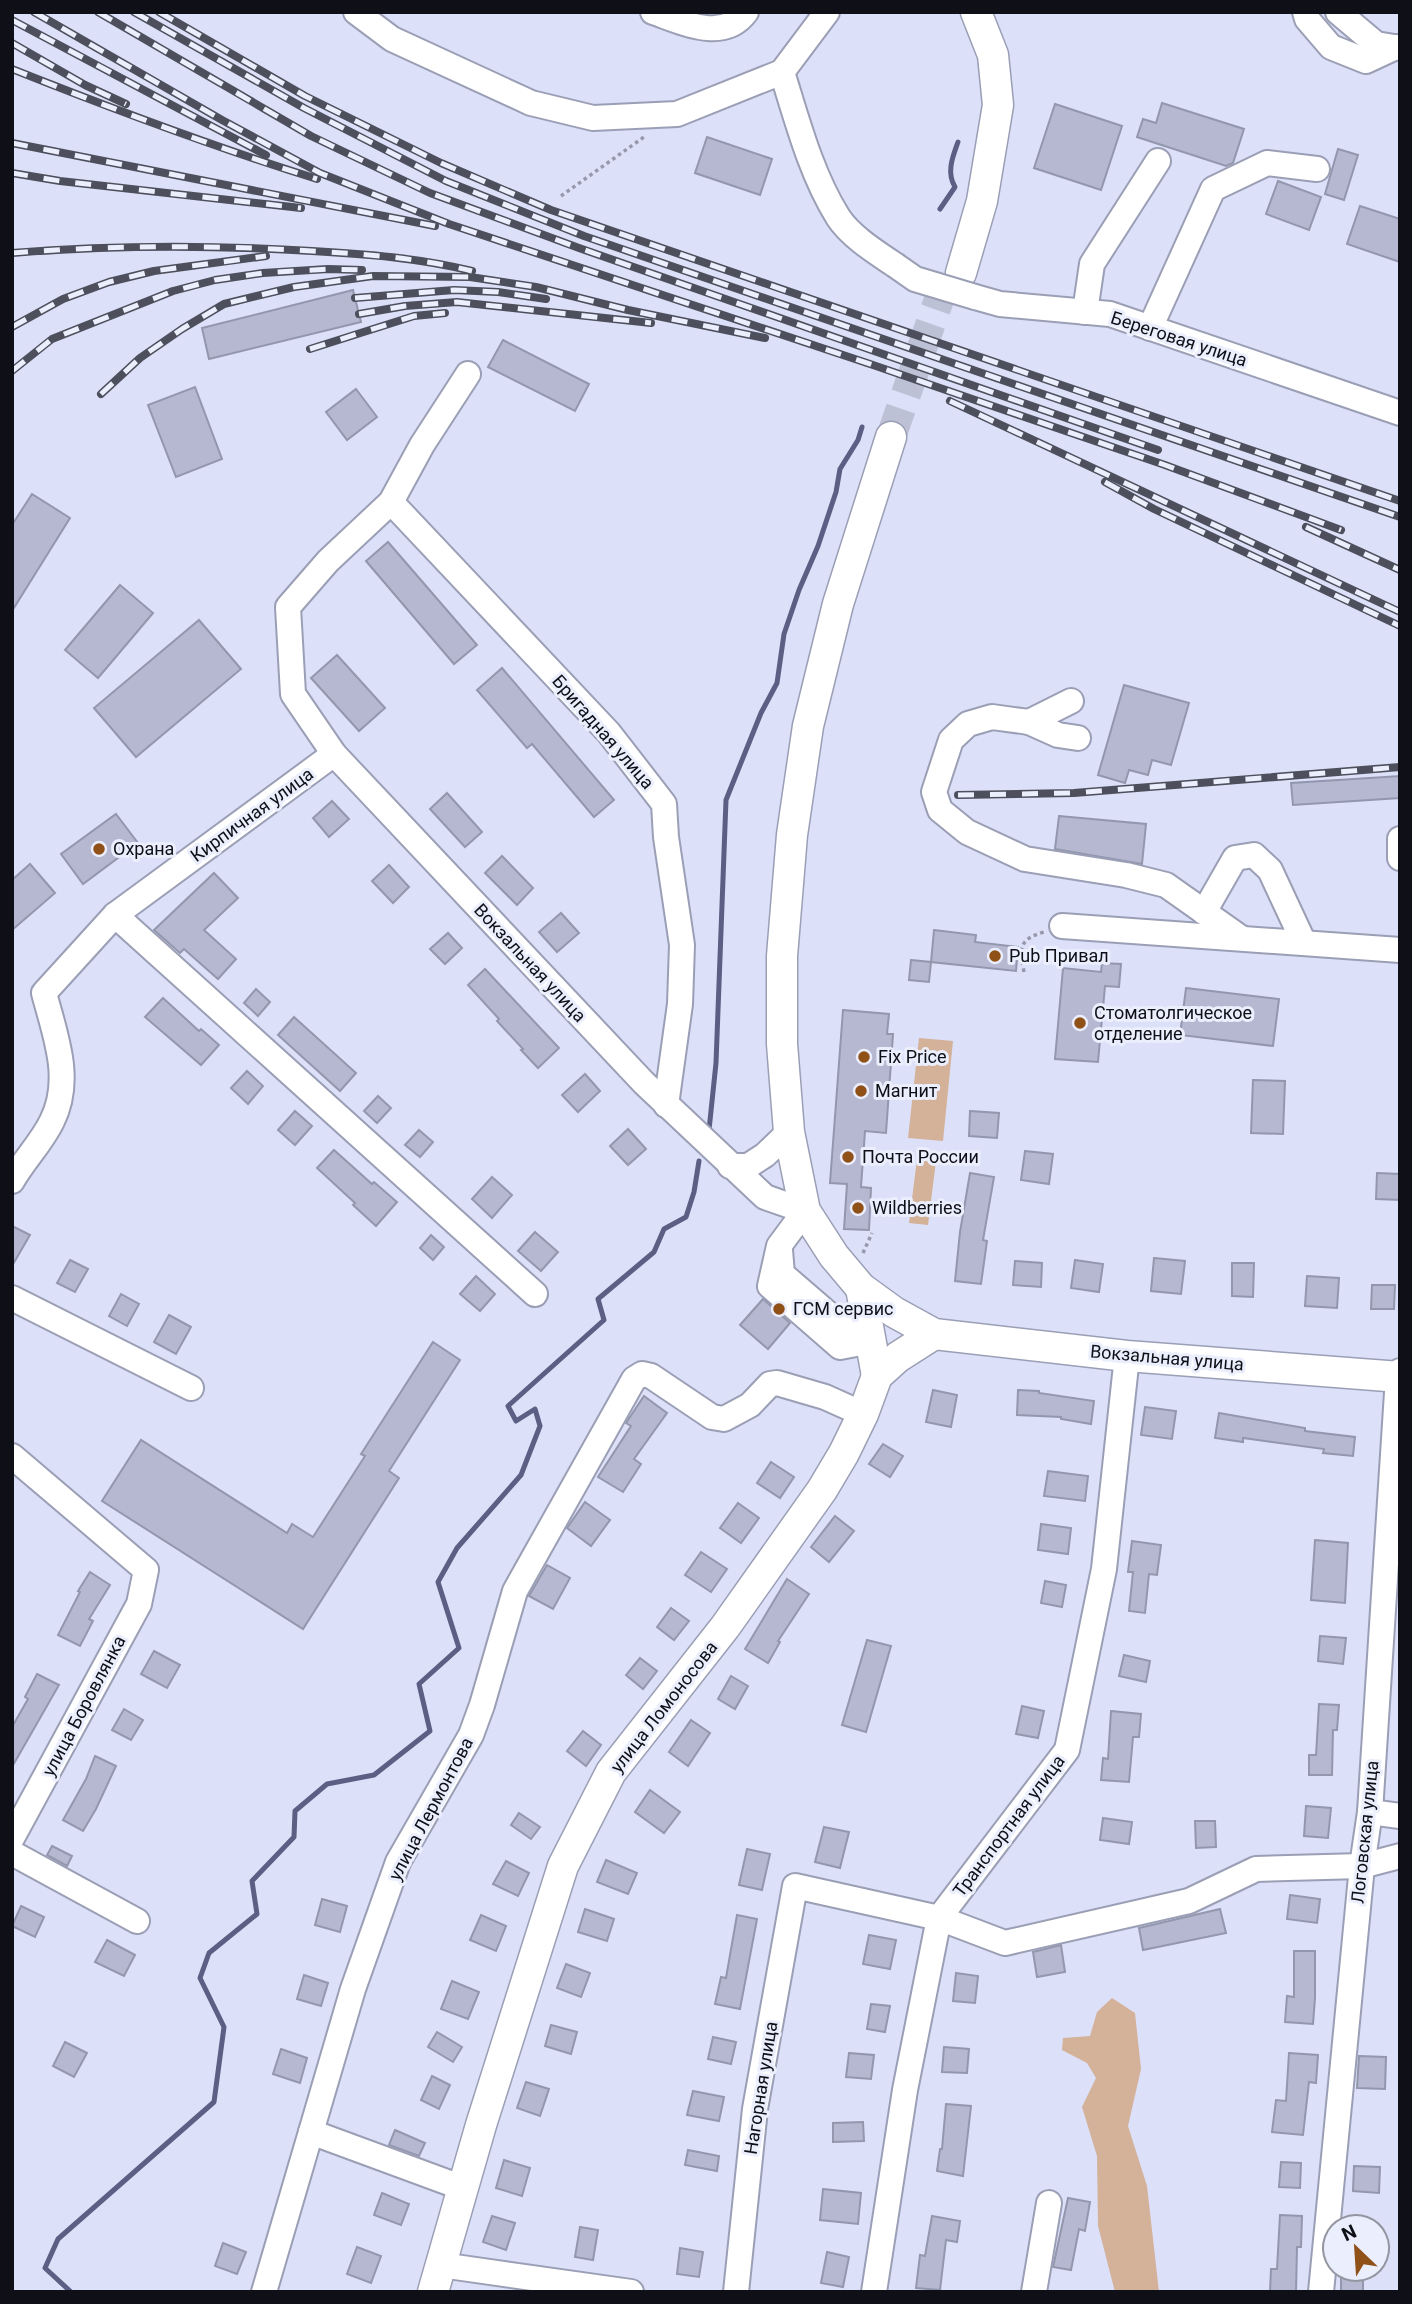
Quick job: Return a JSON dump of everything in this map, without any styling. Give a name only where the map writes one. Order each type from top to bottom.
[{"type":"main road","points":[[962,279],[982,201],[998,105],[993,55],[976,12]]},
{"type":"main road","points":[[898,439],[838,604],[807,726],[792,835],[782,956],[782,1044],[789,1132],[806,1211],[834,1256],[861,1288],[894,1312],[934,1334]]},
{"type":"main road","points":[[861,1288],[867,1342],[877,1376]]},
{"type":"main road","name":"Вокзальная улица","points":[[934,1334],[1127,1356],[1399,1375]]},
{"type":"main road","name":"улица Ломоносова","points":[[437,2278],[563,1866],[611,1772],[725,1628],[822,1490],[863,1415],[877,1376],[898,1357],[934,1334]]},
{"type":"street","points":[[356,12],[392,39],[531,103],[593,118],[677,114],[782,72],[827,12]]},
{"type":"street","points":[[653,12],[716,21],[739,21],[746,12]]},
{"type":"street","points":[[1305,12],[1307,19],[1331,47],[1342,52],[1366,61],[1398,48]]},
{"type":"street","points":[[1338,12],[1376,44],[1398,48]]},
{"type":"street","name":"Береговая улица","points":[[782,72],[808,155],[839,218],[871,249],[915,279],[962,279],[999,304],[1110,314],[1400,413]]},
{"type":"street","points":[[1085,312],[1092,264],[1158,161]]},
{"type":"street","points":[[1150,328],[1213,190],[1266,163],[1317,169]]},
{"type":"street","name":"Вокзальная улица","points":[[468,374],[422,445],[391,502],[328,561],[288,607],[293,694],[334,754],[666,1105],[765,1198],[806,1211]]},
{"type":"street","name":"Бригадная улица","points":[[391,502],[609,733],[664,804],[666,837],[682,945],[680,1004],[666,1105]]},
{"type":"street","points":[[1029,722],[1071,701]]},
{"type":"street","points":[[1078,738],[1058,735],[1029,722],[992,717],[968,724],[951,740],[934,792],[940,810],[967,832],[1025,859],[1126,875],[1166,885],[1241,939]]},
{"type":"street","name":"Кирпичная улица","points":[[12,1181],[52,1122],[60,1098],[62,1059],[44,993],[115,915],[334,754]]},
{"type":"street","points":[[1400,839],[1400,858]]},
{"type":"street","points":[[1204,912],[1236,858],[1254,855],[1270,870],[1304,943]]},
{"type":"street","points":[[115,915],[535,1294]]},
{"type":"street","points":[[1062,926],[1400,950]]},
{"type":"street","points":[[730,1166],[748,1166],[765,1155],[789,1132]]},
{"type":"street","points":[[806,1211],[779,1246],[770,1286],[840,1347],[867,1342]]},
{"type":"street","points":[[12,1298],[191,1388]]},
{"type":"street","name":"Транспортная улица","points":[[874,2292],[905,2090],[940,1918],[1067,1751],[1104,1569],[1127,1356]]},
{"type":"street","name":"улица Лермонтова","points":[[264,2292],[353,1989],[398,1862],[471,1735],[515,1591],[634,1379],[642,1374],[651,1376],[712,1417],[724,1419],[750,1405],[770,1384],[777,1383],[825,1397],[863,1415]]},
{"type":"street","name":"Логовская улица","points":[[1321,2292],[1362,1866],[1370,1812],[1399,1375]]},
{"type":"street","name":"улица Боровлянка","points":[[12,1456],[146,1570],[139,1604],[12,1838]]},
{"type":"street","points":[[1370,1812],[1400,1816]]},
{"type":"street","points":[[12,1853],[137,1921]]},
{"type":"street","points":[[940,1918],[1005,1943],[1189,1901],[1256,1869],[1362,1866],[1400,1856]]},
{"type":"street","name":"Нагорная улица","points":[[736,2292],[755,2109],[795,1886],[940,1918]]},
{"type":"street","points":[[311,2132],[463,2188]]},
{"type":"street","points":[[1034,2292],[1049,2203]]},
{"type":"street","points":[[437,2278],[631,2292]]},
{"type":"path","points":[[561,196],[645,136]]},
{"type":"path","points":[[1024,972],[1020,951],[1024,943],[1031,936],[1062,926]]},
{"type":"shaded area","points":[[919,1038],[953,1041],[943,1141],[908,1138]]},
{"type":"shaded area","points":[[917,1159],[936,1161],[928,1225],[909,1223]]},
{"type":"shaded area","points":[[1112,1998],[1135,2013],[1141,2069],[1128,2126],[1147,2186],[1159,2292],[1115,2292],[1098,2226],[1097,2156],[1082,2107],[1096,2078],[1087,2063],[1062,2050],[1063,2038],[1090,2036],[1097,2012]]},
{"type":"building","points":[[1162,103],[1244,129],[1233,163],[1226,166],[1137,137],[1143,119],[1156,123]]},
{"type":"building","points":[[1055,104],[1122,126],[1101,190],[1034,168]]},
{"type":"building","points":[[707,137],[772,159],[760,195],[695,173]]},
{"type":"building","points":[[1338,149],[1358,155],[1344,200],[1325,194]]},
{"type":"building","points":[[1278,181],[1321,197],[1309,230],[1266,214]]},
{"type":"building","points":[[1360,206],[1400,219],[1400,262],[1347,244]]},
{"type":"building","points":[[353,290],[361,322],[209,359],[202,328]]},
{"type":"building","points":[[503,340],[589,384],[575,411],[488,367]]},
{"type":"building","points":[[195,387],[222,459],[176,477],[148,405]]},
{"type":"building","points":[[356,389],[377,417],[347,440],[326,412]]},
{"type":"building","points":[[32,494],[70,518],[12,611],[12,525]]},
{"type":"building","points":[[388,542],[477,645],[454,664],[366,561]]},
{"type":"building","points":[[120,585],[153,613],[98,678],[65,650]]},
{"type":"building","points":[[199,620],[241,669],[136,757],[94,708]]},
{"type":"building","points":[[337,655],[385,708],[359,731],[311,678]]},
{"type":"building","points":[[502,668],[614,800],[594,817],[532,744],[527,748],[477,690]]},
{"type":"building","points":[[1124,685],[1189,703],[1171,765],[1152,760],[1148,775],[1129,770],[1125,783],[1098,775]]},
{"type":"building","points":[[1400,776],[1400,798],[1293,805],[1291,783]]},
{"type":"building","points":[[447,793],[482,832],[465,847],[430,809]]},
{"type":"building","points":[[332,801],[349,819],[329,837],[313,818]]},
{"type":"building","name":"Охрана","points":[[116,814],[138,843],[83,884],[61,854]]},
{"type":"building","points":[[1059,816],[1146,824],[1142,864],[1055,849]]},
{"type":"building","points":[[502,856],[533,888],[517,905],[485,873]]},
{"type":"building","points":[[30,864],[55,893],[12,930],[12,880]]},
{"type":"building","points":[[389,865],[409,887],[393,903],[372,881]]},
{"type":"building","points":[[214,873],[238,898],[204,930],[236,959],[218,979],[184,949],[180,953],[154,930]]},
{"type":"building","points":[[561,913],[579,933],[557,952],[539,932]]},
{"type":"building","points":[[934,930],[976,935],[975,942],[1018,947],[1016,971],[931,962]]},
{"type":"building","points":[[448,933],[462,948],[445,964],[430,949]]},
{"type":"building","points":[[911,960],[931,962],[929,982],[909,980]]},
{"type":"building","name":"Стоматолгическое отделение","points":[[1102,963],[1121,964],[1119,987],[1105,986],[1098,1062],[1055,1059],[1063,968],[1101,972]]},
{"type":"building","points":[[485,969],[559,1048],[538,1068],[468,985]]},
{"type":"building","points":[[1186,988],[1279,999],[1273,1046],[1180,1035]]},
{"type":"building","points":[[256,989],[270,1002],[258,1016],[244,1003]]},
{"type":"building","points":[[163,998],[199,1031],[201,1029],[219,1045],[201,1065],[145,1017]]},
{"type":"building","points":[[843,1010],[889,1014],[887,1034],[893,1034],[886,1133],[865,1131],[861,1187],[871,1188],[869,1230],[844,1229],[847,1184],[830,1183]]},
{"type":"building","points":[[294,1017],[356,1073],[340,1091],[278,1035]]},
{"type":"building","points":[[247,1071],[263,1086],[248,1104],[231,1088]]},
{"type":"building","points":[[585,1074],[600,1091],[578,1112],[562,1095]]},
{"type":"building","points":[[1253,1080],[1285,1081],[1283,1134],[1251,1133]]},
{"type":"building","points":[[378,1096],[391,1108],[377,1123],[364,1111]]},
{"type":"building","points":[[295,1111],[312,1126],[295,1145],[278,1130]]},
{"type":"building","points":[[970,1111],[999,1113],[997,1138],[969,1136]]},
{"type":"building","points":[[628,1129],[646,1149],[628,1165],[610,1146]]},
{"type":"building","points":[[419,1130],[433,1142],[420,1157],[405,1145]]},
{"type":"building","points":[[334,1150],[397,1202],[376,1226],[317,1168]]},
{"type":"building","points":[[1025,1151],[1053,1154],[1049,1184],[1021,1180]]},
{"type":"building","points":[[970,1173],[994,1177],[983,1240],[987,1241],[981,1284],[955,1281]]},
{"type":"building","points":[[1377,1173],[1400,1174],[1400,1200],[1376,1199]]},
{"type":"building","points":[[492,1177],[512,1195],[492,1218],[472,1199]]},
{"type":"building","points":[[12,1226],[30,1235],[12,1266]]},
{"type":"building","points":[[535,1232],[558,1252],[541,1271],[518,1251]]},
{"type":"building","points":[[431,1235],[444,1247],[433,1260],[420,1248]]},
{"type":"building","points":[[1154,1258],[1185,1261],[1181,1294],[1151,1291]]},
{"type":"building","points":[[70,1260],[88,1269],[75,1292],[57,1283]]},
{"type":"building","points":[[1075,1260],[1103,1264],[1099,1292],[1071,1288]]},
{"type":"building","points":[[1015,1261],[1042,1263],[1041,1287],[1013,1285]]},
{"type":"building","points":[[1232,1263],[1254,1263],[1253,1297],[1232,1296]]},
{"type":"building","points":[[476,1276],[495,1294],[480,1311],[460,1294]]},
{"type":"building","points":[[1307,1276],[1339,1278],[1337,1308],[1305,1306]]},
{"type":"building","points":[[1372,1285],[1395,1285],[1394,1309],[1371,1309]]},
{"type":"building","points":[[121,1294],[139,1304],[127,1326],[109,1316]]},
{"type":"building","points":[[763,1299],[790,1323],[768,1349],[740,1325]]},
{"type":"building","points":[[169,1315],[191,1327],[176,1354],[154,1342]]},
{"type":"building","points":[[433,1342],[460,1360],[389,1471],[399,1478],[303,1629],[102,1501],[141,1440],[287,1533],[292,1524],[313,1537],[365,1456],[361,1454]]},
{"type":"building","points":[[933,1390],[957,1395],[951,1427],[926,1422]]},
{"type":"building","points":[[1018,1390],[1094,1401],[1091,1424],[1061,1417],[1017,1415]]},
{"type":"building","points":[[644,1396],[667,1413],[634,1459],[641,1464],[623,1492],[598,1477],[631,1426],[626,1423]]},
{"type":"building","points":[[1145,1407],[1176,1411],[1172,1439],[1141,1435]]},
{"type":"building","points":[[1219,1413],[1305,1428],[1305,1431],[1355,1437],[1353,1456],[1323,1453],[1324,1449],[1243,1438],[1243,1442],[1215,1438]]},
{"type":"building","points":[[883,1444],[903,1456],[890,1477],[869,1464]]},
{"type":"building","points":[[771,1462],[794,1477],[780,1498],[757,1483]]},
{"type":"building","points":[[1048,1471],[1088,1476],[1085,1501],[1044,1496]]},
{"type":"building","points":[[585,1502],[610,1520],[591,1546],[567,1528]]},
{"type":"building","points":[[738,1503],[759,1518],[741,1543],[720,1528]]},
{"type":"building","points":[[835,1516],[854,1531],[829,1562],[811,1547]]},
{"type":"building","points":[[1041,1524],[1071,1528],[1068,1554],[1038,1550]]},
{"type":"building","points":[[1315,1540],[1348,1543],[1345,1603],[1311,1600]]},
{"type":"building","points":[[1132,1541],[1161,1545],[1157,1575],[1149,1574],[1145,1613],[1129,1611],[1133,1572],[1128,1572]]},
{"type":"building","points":[[701,1552],[727,1569],[711,1592],[685,1575]]},
{"type":"building","points":[[547,1565],[570,1578],[553,1609],[529,1596]]},
{"type":"building","points":[[90,1572],[110,1585],[89,1619],[93,1621],[80,1646],[58,1635]]},
{"type":"building","points":[[787,1579],[809,1594],[778,1641],[780,1642],[768,1663],[745,1649]]},
{"type":"building","points":[[1045,1581],[1066,1585],[1062,1607],[1041,1603]]},
{"type":"building","points":[[671,1608],[689,1621],[674,1640],[657,1627]]},
{"type":"building","points":[[1320,1636],[1346,1638],[1343,1664],[1318,1661]]},
{"type":"building","points":[[867,1640],[891,1646],[866,1732],[842,1725]]},
{"type":"building","points":[[154,1651],[180,1665],[167,1688],[141,1674]]},
{"type":"building","points":[[1124,1655],[1150,1661],[1146,1682],[1119,1676]]},
{"type":"building","points":[[640,1658],[657,1671],[643,1689],[626,1675]]},
{"type":"building","points":[[37,1674],[59,1685],[12,1767],[12,1727],[28,1699],[25,1697]]},
{"type":"building","points":[[731,1676],[748,1686],[735,1709],[718,1699]]},
{"type":"building","points":[[1319,1704],[1339,1705],[1337,1730],[1333,1730],[1332,1775],[1309,1775],[1309,1755],[1316,1755]]},
{"type":"building","points":[[1022,1706],[1044,1711],[1038,1738],[1016,1734]]},
{"type":"building","points":[[124,1709],[143,1720],[131,1740],[112,1730]]},
{"type":"building","points":[[1111,1711],[1141,1714],[1139,1737],[1133,1737],[1129,1782],[1101,1780],[1103,1758],[1108,1759]]},
{"type":"building","points":[[691,1720],[710,1733],[688,1766],[669,1752]]},
{"type":"building","points":[[583,1731],[601,1745],[586,1766],[567,1751]]},
{"type":"building","points":[[95,1756],[116,1766],[83,1831],[63,1820],[86,1779]]},
{"type":"building","points":[[650,1790],[680,1812],[664,1833],[635,1812]]},
{"type":"building","points":[[1306,1806],[1331,1808],[1328,1838],[1304,1836]]},
{"type":"building","points":[[519,1813],[540,1827],[531,1839],[511,1825]]},
{"type":"building","points":[[1103,1818],[1132,1822],[1129,1844],[1100,1840]]},
{"type":"building","points":[[1195,1821],[1215,1821],[1216,1847],[1196,1848]]},
{"type":"building","points":[[824,1827],[849,1832],[840,1868],[815,1862]]},
{"type":"building","points":[[52,1846],[72,1856],[67,1866],[47,1855]]},
{"type":"building","points":[[747,1849],[770,1854],[762,1890],[739,1885]]},
{"type":"building","points":[[606,1860],[637,1873],[628,1894],[597,1882]]},
{"type":"building","points":[[506,1861],[529,1873],[518,1896],[493,1884]]},
{"type":"building","points":[[1290,1895],[1320,1899],[1317,1923],[1287,1919]]},
{"type":"building","points":[[322,1899],[347,1906],[340,1932],[315,1925]]},
{"type":"building","points":[[21,1906],[44,1917],[35,1937],[12,1926]]},
{"type":"building","points":[[585,1909],[614,1919],[607,1941],[578,1932]]},
{"type":"building","points":[[1220,1909],[1226,1933],[1143,1950],[1139,1928]]},
{"type":"building","points":[[481,1915],[506,1926],[496,1951],[470,1940]]},
{"type":"building","points":[[737,1915],[757,1919],[740,2009],[715,2004],[721,1977],[726,1978]]},
{"type":"building","points":[[869,1935],[896,1940],[890,1969],[863,1964]]},
{"type":"building","points":[[107,1940],[135,1955],[124,1976],[95,1962]]},
{"type":"building","points":[[1061,1945],[1065,1972],[1037,1977],[1033,1952]]},
{"type":"building","points":[[1294,1951],[1315,1951],[1313,2024],[1285,2022],[1287,1996],[1294,1997]]},
{"type":"building","points":[[566,1964],[590,1973],[581,1997],[557,1988]]},
{"type":"building","points":[[956,1973],[978,1976],[975,2003],[953,2001]]},
{"type":"building","points":[[304,1975],[328,1983],[321,2006],[297,1999]]},
{"type":"building","points":[[452,1981],[479,1992],[468,2019],[441,2009]]},
{"type":"building","points":[[871,2004],[890,2006],[885,2032],[867,2029]]},
{"type":"building","points":[[551,2025],[577,2032],[571,2054],[545,2046]]},
{"type":"building","points":[[437,2032],[462,2047],[453,2062],[428,2047]]},
{"type":"building","points":[[713,2037],[736,2042],[731,2064],[708,2059]]},
{"type":"building","points":[[65,2042],[87,2053],[74,2077],[53,2066]]},
{"type":"building","points":[[944,2047],[969,2049],[967,2073],[942,2072]]},
{"type":"building","points":[[281,2049],[307,2058],[300,2083],[273,2074]]},
{"type":"building","points":[[849,2053],[874,2055],[871,2079],[846,2077]]},
{"type":"building","points":[[1289,2053],[1318,2055],[1316,2083],[1309,2082],[1303,2135],[1272,2132],[1276,2100],[1286,2101]]},
{"type":"building","points":[[1359,2056],[1386,2057],[1385,2089],[1357,2088]]},
{"type":"building","points":[[432,2076],[450,2085],[439,2109],[421,2100]]},
{"type":"building","points":[[526,2082],[549,2089],[540,2116],[517,2108]]},
{"type":"building","points":[[693,2091],[724,2097],[719,2121],[687,2115]]},
{"type":"building","points":[[946,2104],[971,2106],[963,2176],[937,2171]]},
{"type":"building","points":[[863,2122],[864,2141],[833,2142],[833,2123]]},
{"type":"building","points":[[395,2130],[425,2143],[419,2156],[389,2145]]},
{"type":"building","points":[[688,2150],[719,2156],[717,2171],[685,2165]]},
{"type":"building","points":[[504,2160],[530,2168],[522,2196],[496,2188]]},
{"type":"building","points":[[1281,2162],[1301,2163],[1300,2188],[1279,2187]]},
{"type":"building","points":[[1354,2166],[1380,2167],[1379,2193],[1353,2191]]},
{"type":"building","points":[[823,2189],[861,2193],[858,2224],[820,2220]]},
{"type":"building","points":[[382,2193],[409,2204],[401,2225],[374,2215]]},
{"type":"building","points":[[1068,2198],[1090,2202],[1085,2231],[1079,2229],[1071,2270],[1053,2267]]},
{"type":"building","points":[[1280,2215],[1302,2216],[1301,2247],[1297,2247],[1296,2292],[1270,2292],[1271,2269],[1277,2269]]},
{"type":"building","points":[[492,2216],[515,2223],[506,2250],[483,2242]]},
{"type":"building","points":[[932,2216],[960,2221],[957,2242],[946,2240],[940,2290],[916,2288],[920,2255],[925,2256]]},
{"type":"building","points":[[580,2227],[598,2230],[593,2260],[575,2257]]},
{"type":"building","points":[[223,2243],[246,2252],[237,2274],[215,2266]]},
{"type":"building","points":[[357,2247],[381,2256],[371,2283],[347,2274]]},
{"type":"building","points":[[680,2248],[703,2252],[699,2277],[677,2274]]},
{"type":"building","points":[[827,2252],[849,2257],[843,2287],[821,2283]]},
{"type":"building","points":[[1341,2283],[1363,2283],[1363,2292],[1341,2292]]},
{"type":"waterway","points":[[940,209],[955,187],[951,170],[958,142]]},
{"type":"waterway","points":[[709,1130],[716,1063],[726,800],[761,713],[777,683],[784,634],[818,546],[836,492],[840,469],[858,440],[862,427]]},
{"type":"waterway","points":[[71,2292],[45,2268],[58,2239],[214,2102],[224,2027],[200,1978],[209,1953],[257,1914],[252,1881],[294,1837],[295,1811],[327,1784],[374,1775],[430,1731],[419,1684],[459,1648],[438,1582],[457,1548],[521,1475],[540,1426],[535,1409],[516,1421],[508,1406],[604,1320],[598,1299],[654,1252],[664,1229],[686,1217],[694,1192],[699,1161]]},
{"type":"tunnel","points":[[891,437],[950,268]]},
{"type":"railway","points":[[34,12],[320,173],[449,224],[1165,465],[1341,530]]},
{"type":"railway","points":[[98,12],[311,136],[430,193],[579,248],[1158,450]]},
{"type":"railway","points":[[134,12],[304,108],[446,181],[584,236],[1400,517]]},
{"type":"railway","points":[[159,12],[305,96],[441,163],[551,210],[1400,501]]},
{"type":"railway","points":[[12,20],[266,155]]},
{"type":"railway","points":[[12,43],[85,85],[126,104]]},
{"type":"railway","points":[[12,69],[164,127],[317,179]]},
{"type":"railway","points":[[12,143],[435,226]]},
{"type":"railway","points":[[12,173],[60,181],[301,208]]},
{"type":"railway","points":[[12,253],[125,247],[275,249],[392,257],[472,271]]},
{"type":"railway","points":[[12,327],[63,299],[109,282],[154,271],[266,256]]},
{"type":"railway","points":[[12,371],[52,339],[173,291],[215,280],[263,273],[362,270]]},
{"type":"railway","points":[[101,394],[140,358],[224,304],[294,287],[373,276],[470,277],[536,287],[628,310],[765,338]]},
{"type":"railway","points":[[355,298],[454,290],[498,292],[546,299]]},
{"type":"railway","points":[[359,314],[405,306],[457,302],[651,323]]},
{"type":"railway","points":[[310,349],[414,316],[445,313]]},
{"type":"railway","points":[[950,401],[1400,612]]},
{"type":"railway","points":[[1105,482],[1154,509],[1400,626]]},
{"type":"railway","points":[[1306,527],[1400,570]]},
{"type":"railway","points":[[958,795],[1074,793],[1400,767]]},
{"type":"place","name":"Охрана","points":[[99,849]]},
{"type":"place","name":"Pub Привал","points":[[995,956]]},
{"type":"place","name":"Стоматолгическое отделение","points":[[1080,1023]]},
{"type":"place","name":"Fix Price","points":[[864,1057]]},
{"type":"place","name":"Магнит","points":[[861,1091]]},
{"type":"place","name":"Почта России","points":[[848,1157]]},
{"type":"place","name":"Wildberries","points":[[858,1208]]},
{"type":"place","name":"ГСМ сервис","points":[[779,1309]]}]
